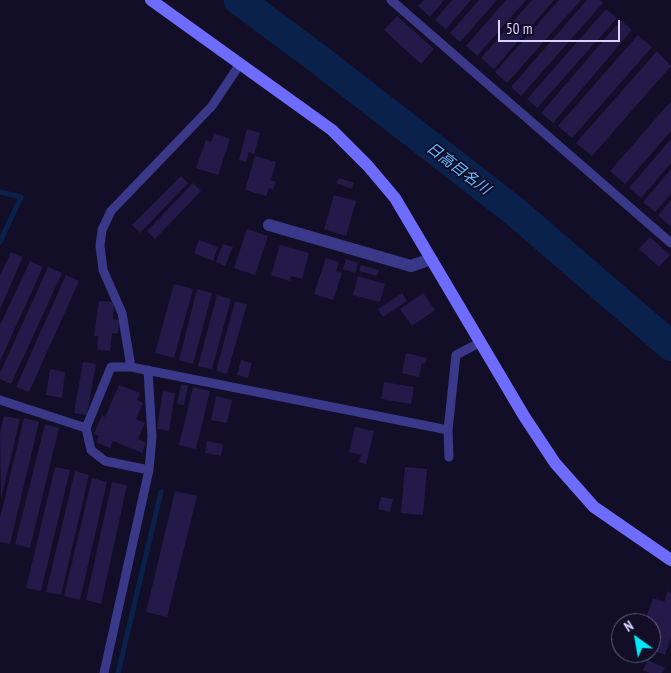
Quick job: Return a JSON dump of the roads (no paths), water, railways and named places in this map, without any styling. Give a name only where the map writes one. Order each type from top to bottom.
[{"type":"street","points":[[151,0],[332,130],[368,166],[395,198],[524,416],[555,463],[594,507],[671,560]]},
{"type":"street","points":[[269,225],[411,266],[431,259]]},
{"type":"lane","points":[[391,0],[671,243]]},
{"type":"lane","points":[[131,367],[122,313],[103,270],[100,246],[102,230],[111,211],[212,106],[240,64]]},
{"type":"lane","points":[[449,457],[448,430],[456,355],[481,342]]},
{"type":"lane","points":[[149,470],[105,461],[90,450],[86,428],[111,367],[131,367],[148,370],[448,430]]},
{"type":"lane","points":[[104,673],[149,470],[152,437],[148,370]]},
{"type":"lane","points":[[0,400],[86,428]]},
{"type":"waterway","name":"日高目名川","points":[[239,0],[513,210],[671,346]]},
{"type":"waterway","points":[[0,192],[21,197],[0,242]]},
{"type":"waterway","points":[[118,673],[161,492]]}]
